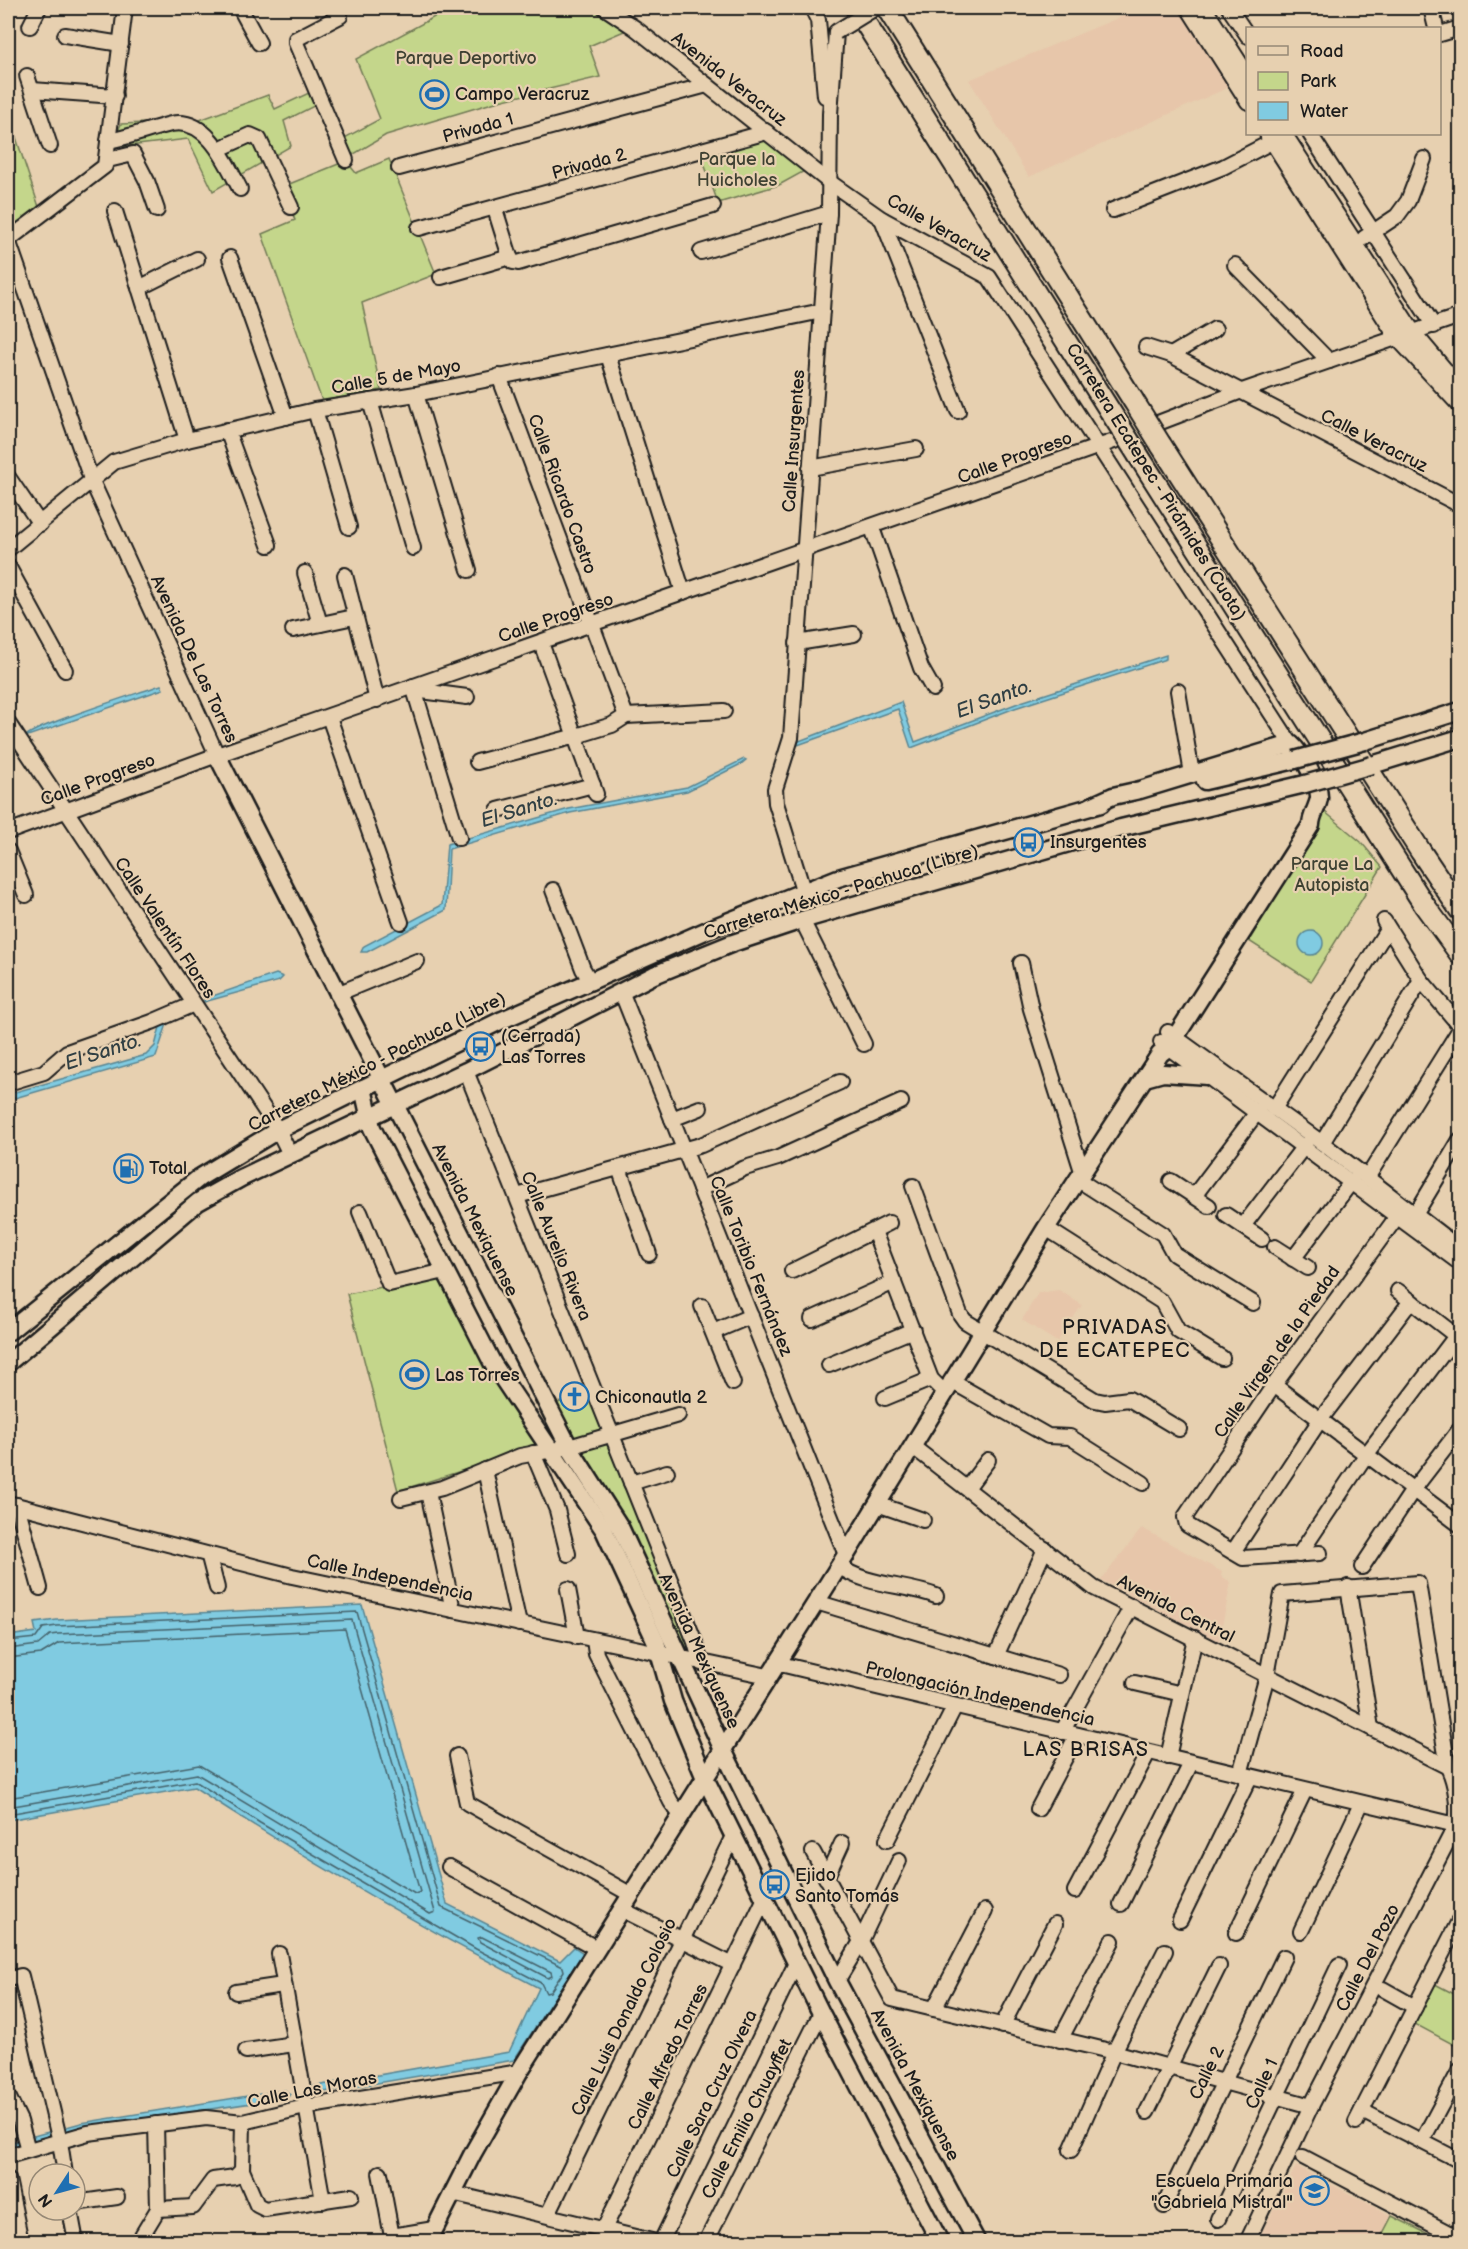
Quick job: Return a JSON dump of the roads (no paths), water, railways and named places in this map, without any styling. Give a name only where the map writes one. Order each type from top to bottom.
[{"type":"highway","name":"Carretera Ecatepec - Pirámides (Cuota)","points":[[856,8],[1425,906],[1461,954]]},
{"type":"highway","name":"Carretera Ecatepec - Pirámides (Cuota)","points":[[887,8],[1161,445],[1421,852],[1461,910]]},
{"type":"highway","points":[[1201,8],[1246,78]]},
{"type":"highway","points":[[1215,8],[1246,56]]},
{"type":"highway","points":[[1280,136],[1369,235],[1417,332],[1461,373]]},
{"type":"highway","points":[[1280,136],[1461,392]]},
{"type":"main road","name":"Carretera México - Pachuca (Libre)","points":[[8,1332],[199,1178],[278,1130],[502,1020],[712,928],[838,878],[1091,806],[1295,760],[1461,711]]},
{"type":"main road","name":"Carretera México - Pachuca (Libre)","points":[[8,1363],[198,1202],[290,1154],[466,1071],[621,991],[733,943],[802,920],[1120,828],[1305,784],[1461,738]]},
{"type":"main road","points":[[431,2235],[519,2072],[596,1947],[843,1560],[1046,1228],[1311,825],[1311,814],[1319,798],[1317,787],[1300,752],[1291,744],[1113,796],[1091,806]]},
{"type":"main road","name":"Avenida De Las Torres","points":[[217,755],[381,1080]]},
{"type":"main road","points":[[1120,828],[1150,831],[1293,796],[1304,795],[1319,798]]},
{"type":"main road","points":[[1145,1078],[1163,1073],[1208,1076]]},
{"type":"main road","name":"Avenida Mexiquense","points":[[381,1080],[569,1447],[620,1527],[679,1658],[837,1981],[978,2241]]},
{"type":"main road","name":"Avenida Mexiquense","points":[[363,1088],[372,1128],[493,1364],[542,1451],[604,1530],[661,1654],[673,1701],[704,1776],[821,2013],[940,2241]]},
{"type":"street","points":[[30,26],[39,8]]},
{"type":"street","points":[[8,240],[105,166],[108,160],[108,141],[125,8]]},
{"type":"street","points":[[240,8],[259,44]]},
{"type":"street","points":[[339,8],[340,16],[296,39],[296,44],[346,160]]},
{"type":"street","name":"Avenida Veracruz","points":[[605,8],[635,28],[828,181]]},
{"type":"street","points":[[812,8],[818,20],[825,99],[830,114]]},
{"type":"street","name":"Calle Insurgentes","points":[[804,893],[776,803],[775,789],[791,738],[829,213],[830,114],[836,32],[876,8]]},
{"type":"street","points":[[1188,8],[1246,99]]},
{"type":"street","points":[[1229,8],[1246,33]]},
{"type":"street","points":[[1431,8],[1436,27]]},
{"type":"street","points":[[1441,33],[1461,28]]},
{"type":"street","points":[[65,35],[121,44]]},
{"type":"street","points":[[27,76],[50,146]]},
{"type":"street","name":"Privada 1","points":[[399,168],[707,85]]},
{"type":"street","points":[[32,90],[115,96]]},
{"type":"street","points":[[108,141],[135,137],[172,124],[186,123],[198,130],[219,149],[240,189]]},
{"type":"street","name":"Privada 2","points":[[419,228],[495,209],[767,132]]},
{"type":"street","points":[[219,149],[250,135],[259,139],[291,207]]},
{"type":"street","points":[[1311,135],[1369,235],[1397,216],[1408,201],[1424,159]]},
{"type":"street","points":[[1113,210],[1223,167],[1280,136]]},
{"type":"street","points":[[108,160],[133,154],[147,181],[157,210]]},
{"type":"street","name":"Calle Veracruz","points":[[828,181],[882,219],[988,277],[1291,744]]},
{"type":"street","points":[[495,209],[510,256],[513,262],[518,263],[713,206]]},
{"type":"street","points":[[115,211],[187,440]]},
{"type":"street","points":[[701,252],[829,213]]},
{"type":"street","points":[[882,219],[958,411]]},
{"type":"street","name":"Avenida De Las Torres","points":[[8,240],[91,479],[217,755]]},
{"type":"street","points":[[441,277],[510,256]]},
{"type":"street","points":[[230,258],[286,417]]},
{"type":"street","points":[[139,288],[197,259]]},
{"type":"street","points":[[1235,265],[1329,361]]},
{"type":"street","name":"Calle 5 de Mayo","points":[[8,549],[114,462],[187,440],[315,410],[416,394],[822,310]]},
{"type":"street","points":[[1158,423],[1239,392],[1461,316]]},
{"type":"street","points":[[1171,355],[1215,329]]},
{"type":"street","points":[[1417,332],[1461,406]]},
{"type":"street","name":"Calle Veracruz","points":[[1146,347],[1171,355],[1461,505]]},
{"type":"street","points":[[608,355],[682,592]]},
{"type":"street","name":"Calle Ricardo Castro","points":[[499,376],[626,716]]},
{"type":"street","points":[[416,394],[469,570]]},
{"type":"street","points":[[370,401],[413,548]]},
{"type":"street","points":[[315,410],[348,527]]},
{"type":"street","points":[[227,430],[269,545]]},
{"type":"street","name":"Calle Progreso","points":[[8,832],[217,755],[803,550],[872,528],[1117,440]]},
{"type":"street","points":[[810,468],[916,449]]},
{"type":"street","points":[[8,477],[40,524]]},
{"type":"street","points":[[872,528],[921,668],[933,689]]},
{"type":"street","points":[[8,566],[65,670]]},
{"type":"street","points":[[305,573],[320,624]]},
{"type":"street","points":[[345,575],[377,700]]},
{"type":"street","points":[[293,630],[354,617]]},
{"type":"street","points":[[797,644],[854,634]]},
{"type":"street","points":[[498,810],[595,789],[542,643]]},
{"type":"street","points":[[459,838],[413,688],[467,697]]},
{"type":"street","points":[[1178,691],[1192,774]]},
{"type":"street","points":[[477,762],[612,725],[626,716],[724,711]]},
{"type":"street","points":[[329,717],[401,922]]},
{"type":"street","name":"Calle Valentín Flores","points":[[8,723],[278,1130],[290,1154]]},
{"type":"street","points":[[8,851],[26,895]]},
{"type":"street","points":[[553,890],[583,969],[591,982]]},
{"type":"street","points":[[802,920],[864,1044]]},
{"type":"street","points":[[1274,1109],[1386,926],[1421,980],[1461,1028],[1367,1178]]},
{"type":"street","points":[[337,994],[417,961]]},
{"type":"street","points":[[1021,963],[1031,1009],[1080,1175],[1163,1234],[1174,1254],[1253,1303]]},
{"type":"street","points":[[1322,1143],[1421,980]]},
{"type":"street","name":"Calle Toribio Fernández","points":[[621,991],[751,1316],[843,1560]]},
{"type":"street","points":[[8,1083],[44,1072],[67,1052],[152,1022],[194,1004]]},
{"type":"street","points":[[1167,1042],[1208,1076],[1352,1181],[1460,1246]]},
{"type":"street","points":[[1167,1042],[1274,1109],[1322,1143],[1367,1178],[1461,1263]]},
{"type":"street","name":"Calle Aurelio Rivera","points":[[466,1071],[701,1663]]},
{"type":"street","points":[[517,1196],[685,1150],[840,1082]]},
{"type":"street","points":[[700,1189],[745,1168],[778,1158],[902,1102]]},
{"type":"street","points":[[672,1119],[700,1108]]},
{"type":"street","points":[[1194,1196],[1258,1111]]},
{"type":"street","name":"Calle Virgen de la Piedad","points":[[1233,1552],[1184,1522],[1274,1385],[1461,1140]]},
{"type":"street","points":[[1243,1226],[1305,1145]]},
{"type":"street","points":[[619,1168],[649,1254]]},
{"type":"street","points":[[1171,1181],[1209,1206]]},
{"type":"street","points":[[1293,1259],[1352,1181]]},
{"type":"street","points":[[913,1186],[960,1314],[965,1321],[1095,1400],[1105,1402],[1129,1400],[1179,1429]]},
{"type":"street","points":[[360,1212],[388,1284],[445,1271]]},
{"type":"street","points":[[1227,1215],[1262,1239]]},
{"type":"street","points":[[792,1271],[889,1223]]},
{"type":"street","points":[[1046,1228],[1162,1302],[1178,1331],[1222,1358]]},
{"type":"street","points":[[874,1231],[931,1379],[1048,1437],[1070,1437],[1143,1483]]},
{"type":"street","points":[[1275,1247],[1308,1268]]},
{"type":"street","points":[[812,1318],[894,1282]]},
{"type":"street","points":[[1299,1555],[1366,1455],[1458,1337],[1398,1291]]},
{"type":"street","points":[[1320,1553],[1251,1559],[1233,1552],[1320,1420],[1411,1301]]},
{"type":"street","points":[[702,1306],[733,1383]]},
{"type":"street","points":[[713,1332],[751,1316]]},
{"type":"street","points":[[829,1365],[913,1330]]},
{"type":"street","points":[[885,1398],[931,1379]]},
{"type":"street","points":[[1274,1385],[1460,1525]]},
{"type":"street","points":[[401,1498],[428,1492],[542,1451],[569,1447],[678,1415]]},
{"type":"street","points":[[1362,1567],[1413,1490],[1461,1429]]},
{"type":"street","name":"Avenida Central","points":[[912,1446],[1094,1588],[1448,1767]]},
{"type":"street","points":[[542,1451],[568,1554]]},
{"type":"street","points":[[967,1488],[988,1460]]},
{"type":"street","points":[[485,1470],[519,1624]]},
{"type":"street","points":[[631,1483],[668,1472]]},
{"type":"street","points":[[428,1492],[453,1610]]},
{"type":"street","points":[[12,1504],[40,1588]]},
{"type":"street","name":"Calle Independencia","points":[[12,1504],[209,1557],[701,1663],[772,1670]]},
{"type":"street","points":[[877,1504],[923,1520]]},
{"type":"street","points":[[996,1656],[1046,1549]]},
{"type":"street","points":[[209,1557],[217,1588]]},
{"type":"street","points":[[843,1560],[862,1578],[903,1585],[936,1596]]},
{"type":"street","points":[[1180,1920],[1245,1775],[1282,1594],[1418,1583],[1448,1767],[1454,1787],[1458,1815],[1456,1825]]},
{"type":"street","points":[[1348,1587],[1371,1728]]},
{"type":"street","points":[[568,1589],[577,1637]]},
{"type":"street","points":[[816,1602],[1059,1675]]},
{"type":"street","points":[[1062,1732],[1132,1606]]},
{"type":"street","points":[[1168,1757],[1195,1638]]},
{"type":"street","points":[[594,1640],[596,1654],[671,1802],[680,1814]]},
{"type":"street","name":"Prolongación Independencia","points":[[772,1670],[955,1706],[1456,1825]]},
{"type":"street","points":[[1135,1683],[1182,1694]]},
{"type":"street","points":[[887,1840],[955,1706]]},
{"type":"street","points":[[1038,1809],[1077,1736]]},
{"type":"street","points":[[1075,1891],[1148,1753]]},
{"type":"street","points":[[456,1756],[467,1803],[630,1894]]},
{"type":"street","points":[[1121,1904],[1191,1763]]},
{"type":"street","points":[[1236,1933],[1305,1790]]},
{"type":"street","points":[[1301,1931],[1360,1804]]},
{"type":"street","name":"Calle Del Pozo","points":[[1247,2241],[1311,2106],[1456,1825]]},
{"type":"street","name":"Calle Luis Donaldo Colosio","points":[[548,2214],[733,1836]]},
{"type":"street","points":[[826,1878],[842,1843]]},
{"type":"street","points":[[813,1852],[892,1999],[1224,2080],[1311,2106]]},
{"type":"street","points":[[837,1981],[860,1943],[899,1861]]},
{"type":"street","points":[[449,1867],[596,1947]]},
{"type":"street","name":"Calle Alfredo Torres","points":[[603,2231],[764,1900]]},
{"type":"street","points":[[621,1909],[733,1965]]},
{"type":"street","points":[[934,2009],[986,1911]]},
{"type":"street","points":[[1461,1919],[1359,2117],[1422,2141],[1461,2161]]},
{"type":"street","points":[[1002,2026],[1055,1924]]},
{"type":"street","points":[[1060,2040],[1112,1941]]},
{"type":"street","points":[[1071,2150],[1114,2052],[1165,1951]]},
{"type":"street","points":[[279,1954],[323,2201]]},
{"type":"street","name":"Calle 2","points":[[1164,2206],[1284,1957]]},
{"type":"street","name":"Calle Sara Cruz Olvera","points":[[661,2241],[796,1963]]},
{"type":"street","name":"Calle 1","points":[[1218,2219],[1339,1965]]},
{"type":"street","points":[[1147,2112],[1219,1966]]},
{"type":"street","points":[[8,1979],[21,1976],[60,2142],[62,2162]]},
{"type":"street","points":[[236,1992],[283,1984]]},
{"type":"street","points":[[1383,1989],[1415,2007]]},
{"type":"street","name":"Calle Emilio Chuayffet","points":[[706,2241],[821,2013]]},
{"type":"street","points":[[246,2051],[294,2044]]},
{"type":"street","points":[[1422,2141],[1461,2070]]},
{"type":"street","name":"Calle Las Moras","points":[[8,2156],[88,2133],[206,2118],[243,2122],[305,2107],[519,2072]]},
{"type":"street","points":[[8,2096],[20,2121],[28,2150]]},
{"type":"street","points":[[243,2122],[242,2170],[260,2208],[351,2196]]},
{"type":"street","points":[[138,2241],[158,2209],[156,2124]]},
{"type":"street","points":[[1303,2157],[1461,2239]]},
{"type":"street","points":[[158,2209],[193,2207],[213,2180],[235,2176],[242,2170]]},
{"type":"street","points":[[380,2173],[392,2239],[431,2235]]},
{"type":"street","points":[[8,2179],[21,2241]]},
{"type":"street","points":[[452,2193],[548,2214],[603,2231],[656,2241]]},
{"type":"street","points":[[87,2201],[117,2197]]},
{"type":"street","points":[[72,2222],[76,2241]]},
{"type":"water","points":[[1166,655],[1166,659],[1015,708],[911,748],[898,709],[795,746],[794,743],[901,702],[915,742],[1021,702]]},
{"type":"water","points":[[161,685],[163,689],[25,737],[65,718]]},
{"type":"water","points":[[746,760],[741,764],[687,791],[570,813],[449,849],[446,910],[367,952],[361,952],[364,946],[442,905],[447,844],[569,809],[687,787]]},
{"type":"water","points":[[1311,931],[1319,935],[1323,943],[1319,951],[1311,955],[1303,951],[1299,943],[1303,935]]},
{"type":"water","points":[[276,974],[283,977],[279,981],[204,1002],[204,999]]},
{"type":"water","points":[[184,1011],[167,1024],[156,1057],[8,1100],[8,1094],[146,1055],[155,1046],[161,1023]]},
{"type":"water","points":[[362,1605],[447,1904],[560,1961],[574,1947],[583,1953],[514,2060],[312,2094],[308,2091],[310,2087],[509,2052],[539,1988],[364,1892],[194,1787],[8,1820],[8,1636],[36,1632],[34,1623],[57,1620]]},
{"type":"water","points":[[285,2090],[290,2095],[286,2098],[82,2128],[8,2150],[8,2143],[81,2123]]},
{"type":"place","name":"Campo Veracruz","points":[[434,94]]},
{"type":"place","name":"Insurgentes","points":[[1029,842]]},
{"type":"place","name":"(Cerrada) Las Torres","points":[[480,1046]]},
{"type":"place","name":"Total","points":[[128,1168]]},
{"type":"place","name":"Las Torres","points":[[414,1375]]},
{"type":"place","name":"Chiconautla 2","points":[[574,1397]]},
{"type":"place","name":"Ejido Santo Tomás","points":[[774,1885]]},
{"type":"place","name":"Escuela Primaria \"Gabriela Mistral\"","points":[[1314,2191]]},
{"type":"district","name":"PRIVADAS DE ECATEPEC","points":[[1115,1340]]},
{"type":"district","name":"LAS BRISAS","points":[[1086,1750]]},
{"type":"park label","name":"Parque Deportivo","points":[[466,58]]},
{"type":"park label","name":"Parque la Huicholes","points":[[737,169]]},
{"type":"park label","name":"Parque La Autopista","points":[[1332,874]]},
{"type":"water label","name":"El Santo.","points":[[994,699]]},
{"type":"water label","name":"El Santo.","points":[[519,810]]},
{"type":"water label","name":"El Santo.","points":[[103,1052]]}]
